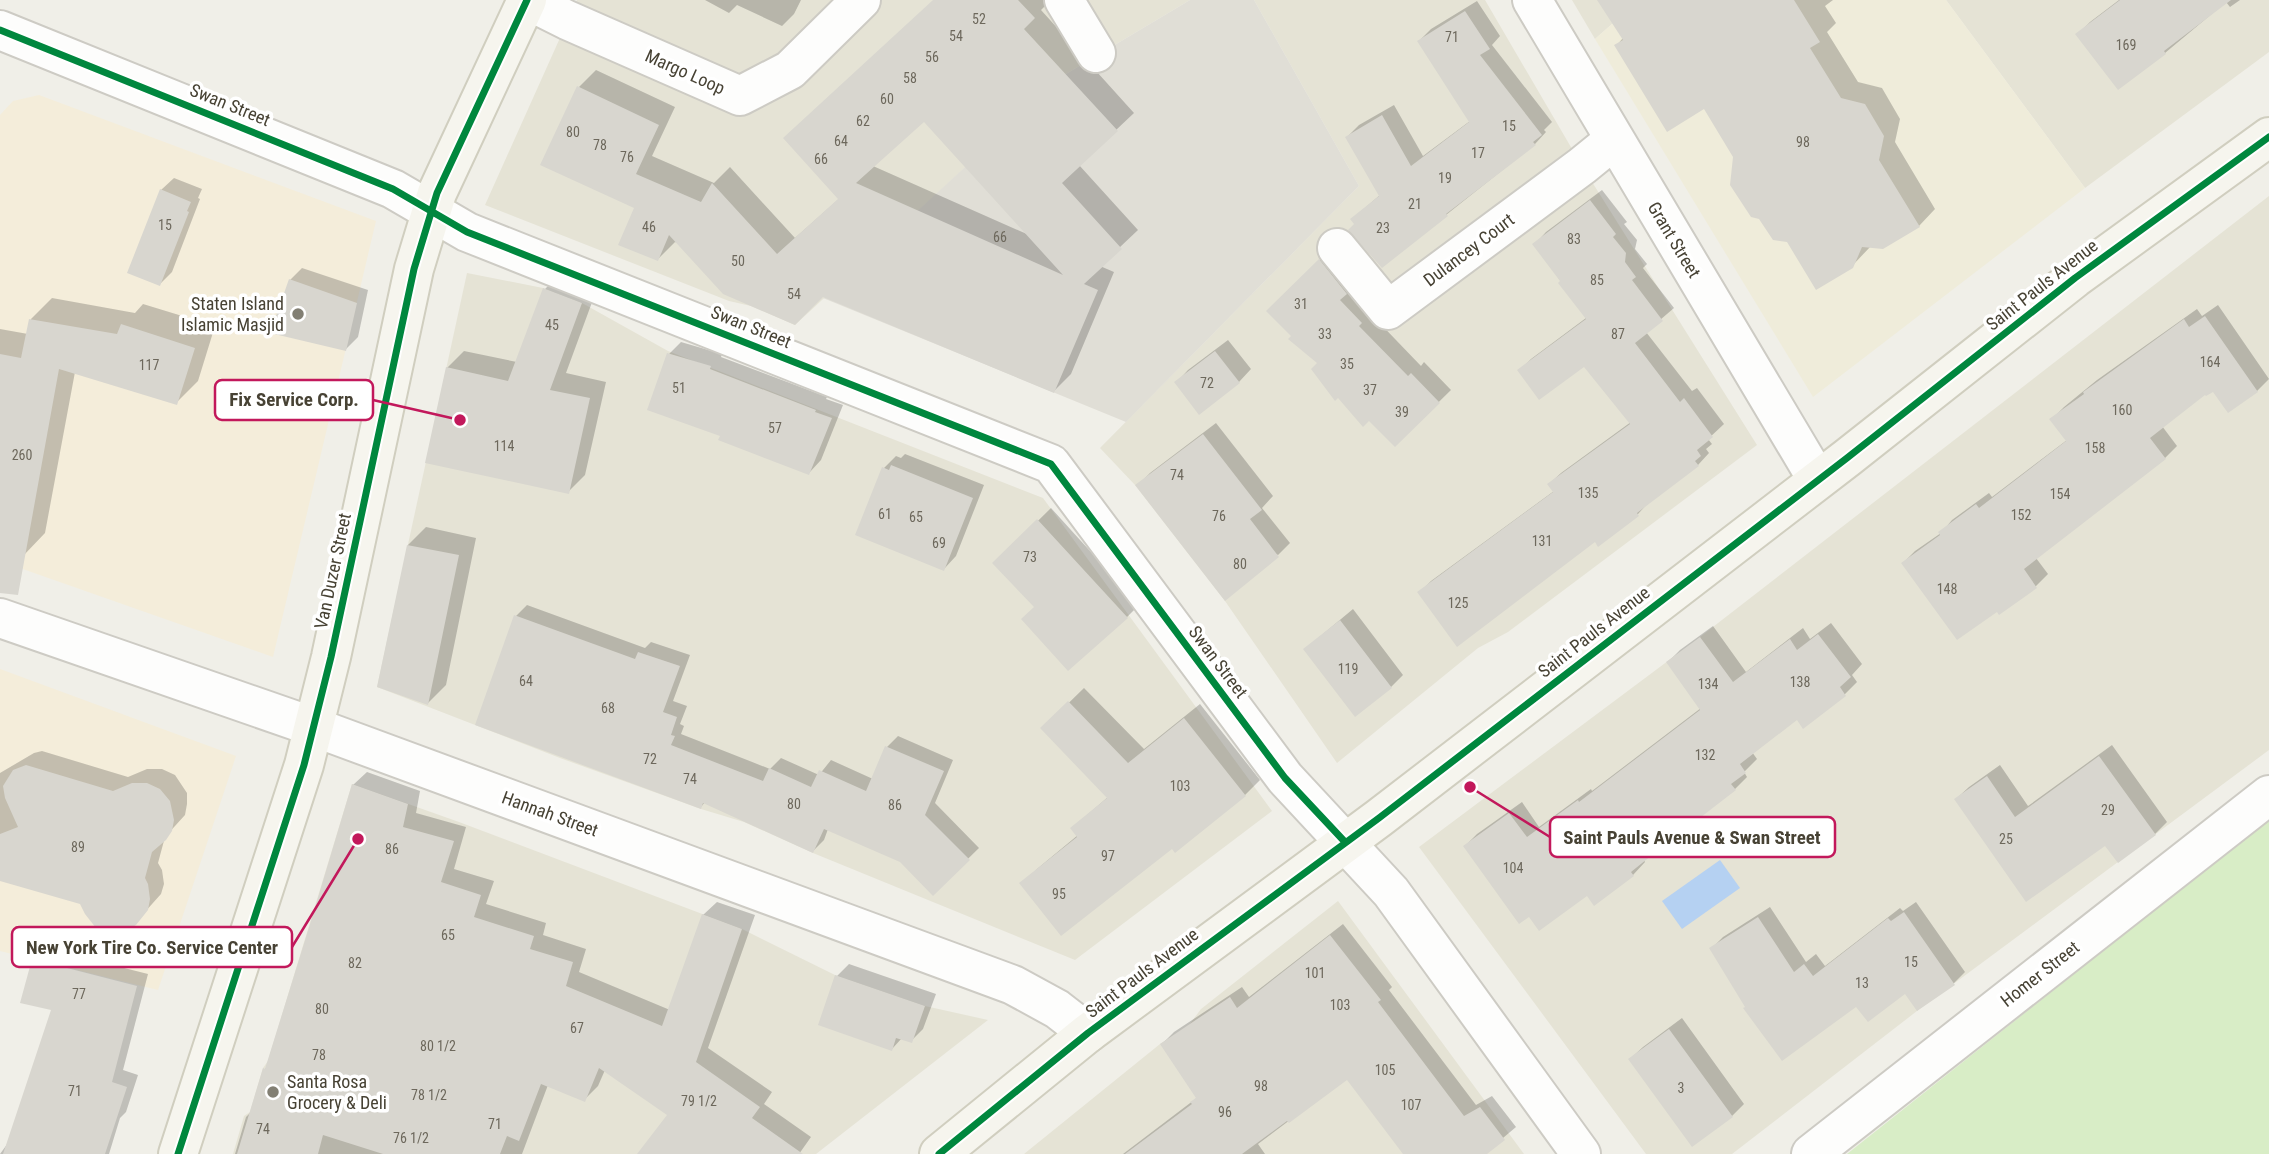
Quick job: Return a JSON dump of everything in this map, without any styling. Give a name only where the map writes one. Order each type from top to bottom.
[{"type":"main road","name":"Van Duzer Street","points":[[178,1154],[304,765],[331,657],[414,269],[430,211],[456,149],[527,0]]},
{"type":"main road","name":"Saint Pauls Avenue","points":[[939,1154],[1088,1033],[1379,818],[2076,278],[2269,137]]},
{"type":"street","name":"Margo Loop","points":[[527,0],[740,96],[790,70],[861,0]]},
{"type":"street","points":[[1064,0],[1096,53]]},
{"type":"street","name":"Grant Street","points":[[1532,0],[1817,479]]},
{"type":"street","name":"Swan Street","points":[[0,30],[366,177],[393,189],[467,232],[1051,464],[1285,779],[1391,892],[1581,1154]]},
{"type":"street","name":"Dulancey Court","points":[[1337,248],[1388,310],[1582,166],[1614,139]]},
{"type":"street","name":"Hannah Street","points":[[0,618],[314,727],[1013,985],[1049,1004],[1088,1033]]},
{"type":"street","name":"Homer Street","points":[[1811,1154],[2269,794]]},
{"type":"shaded area","points":[[577,0],[1190,0],[1066,74],[795,325],[485,205]]},
{"type":"shaded area","points":[[1190,0],[1254,0],[1359,186],[1126,422],[823,298],[1066,74]]},
{"type":"shaded area","points":[[1254,0],[1485,0],[1582,166],[1757,445],[1508,632],[1478,648],[1337,763],[1225,601],[1135,485],[1100,448],[1359,186]]},
{"type":"shaded area","points":[[1572,0],[1650,0],[1612,24],[1595,39]]},
{"type":"shaded area","points":[[1650,0],[1946,0],[2085,188],[1813,397],[1595,39],[1612,24]]},
{"type":"shaded area","points":[[1946,0],[2269,0],[2269,52],[2085,188]]},
{"type":"shaded area","points":[[39,95],[376,221],[273,657],[0,561],[0,115],[13,101]]},
{"type":"shaded area","points":[[2269,196],[2269,750],[1917,1011],[1732,1154],[1646,1154],[1419,847],[1700,637]]},
{"type":"shaded area","points":[[467,273],[543,288],[582,303],[668,351],[1043,498],[1272,811],[1075,960],[744,822],[560,758],[377,687]]},
{"type":"shaded area","points":[[0,669],[236,756],[158,990],[0,951]]},
{"type":"shaded area","points":[[352,784],[742,929],[835,975],[925,1006],[988,1020],[816,1154],[233,1154],[244,1116],[250,1112],[263,1068],[268,1061]]},
{"type":"shaded area","points":[[1338,901],[1524,1154],[1024,1154],[1160,1044],[1189,1025],[1201,1009]]},
{"type":"green space","points":[[2269,819],[2269,1154],[1847,1154]]},
{"type":"water","points":[[1720,860],[1740,888],[1682,929],[1662,901]]},
{"type":"building","points":[[933,0],[1018,0],[1035,18],[1024,29],[1118,131],[1062,183],[1122,249],[1084,284],[1098,290],[1054,393],[823,297],[795,325],[723,294],[669,235],[658,261],[618,245],[634,208],[540,165],[577,86],[659,125],[636,174],[701,202],[712,183],[777,254],[838,199],[783,138]],"holes":[[[924,122],[1063,275],[856,183]]]},
{"type":"building","points":[[1597,0],[1794,0],[1820,42],[1810,48],[1841,98],[1865,104],[1884,136],[1879,160],[1920,227],[1883,249],[1862,247],[1853,268],[1816,290],[1787,242],[1773,240],[1759,219],[1751,217],[1730,185],[1733,157],[1704,109],[1667,132],[1614,45],[1623,40]]},
{"type":"building","points":[[2120,0],[2231,0],[2118,90],[2075,34]]},
{"type":"building","points":[[1465,11],[1490,49],[1480,55],[1542,135],[1533,142],[1536,145],[1446,214],[1448,216],[1382,268],[1348,230],[1354,224],[1350,219],[1379,196],[1345,137],[1382,115],[1411,166],[1469,122],[1417,41]]},
{"type":"building","points":[[160,189],[191,202],[160,286],[127,273]]},
{"type":"building","points":[[1590,200],[1616,234],[1613,237],[1626,253],[1625,262],[1636,277],[1632,280],[1663,321],[1635,343],[1680,402],[1684,398],[1713,437],[1697,450],[1701,456],[1695,461],[1699,466],[1637,513],[1639,516],[1598,547],[1595,542],[1457,647],[1417,592],[1553,492],[1547,484],[1630,424],[1584,367],[1539,400],[1517,370],[1586,319],[1532,244]]},
{"type":"building","points":[[1319,259],[1347,294],[1340,300],[1362,323],[1359,326],[1408,376],[1411,373],[1440,403],[1395,447],[1369,421],[1363,427],[1338,398],[1335,401],[1311,369],[1317,363],[1288,339],[1291,336],[1266,311]]},
{"type":"building","points":[[289,279],[357,303],[346,351],[270,333]]},
{"type":"building","points":[[543,288],[582,303],[550,390],[590,398],[569,494],[425,463],[446,367],[508,381]]},
{"type":"building","points":[[2205,316],[2258,392],[2228,413],[2213,392],[2205,395],[2150,438],[2166,459],[2024,569],[2037,588],[1957,640],[1901,563],[1940,535],[1938,532],[1976,504],[1979,508],[2066,441],[2049,419],[2184,319],[2189,327]]},
{"type":"building","points":[[29,319],[117,334],[121,324],[195,348],[177,405],[59,369],[18,595],[0,593],[0,354],[21,358]]},
{"type":"building","points":[[1215,351],[1240,383],[1199,415],[1174,382]]},
{"type":"building","points":[[667,353],[711,366],[710,369],[832,418],[809,475],[718,440],[720,436],[647,410]]},
{"type":"building","points":[[1203,434],[1262,510],[1250,519],[1279,557],[1225,601],[1135,485]]},
{"type":"building","points":[[891,465],[973,498],[944,571],[855,535],[882,467],[889,470]]},
{"type":"building","points":[[1037,519],[1128,618],[1068,671],[1021,619],[1034,607],[992,563]]},
{"type":"building","points":[[407,545],[459,555],[428,705],[377,687]]},
{"type":"building","points":[[514,615],[635,659],[638,652],[680,666],[663,712],[677,717],[671,745],[763,781],[769,768],[811,787],[819,770],[866,791],[885,746],[944,771],[925,815],[970,860],[933,896],[900,862],[824,829],[813,853],[703,803],[701,809],[475,725]]},
{"type":"building","points":[[1340,620],[1392,688],[1355,717],[1303,649]]},
{"type":"building","points":[[1818,634],[1851,677],[1840,687],[1846,696],[1803,729],[1797,720],[1740,764],[1746,773],[1731,784],[1736,790],[1631,872],[1634,876],[1594,906],[1587,896],[1539,931],[1529,917],[1519,924],[1463,846],[1509,813],[1527,837],[1578,800],[1579,802],[1700,710],[1666,662],[1700,637],[1733,682],[1790,639],[1797,650]]},
{"type":"building","points":[[1068,701],[1128,763],[1184,718],[1246,796],[1175,853],[1172,849],[1061,936],[1019,883],[1077,837],[1070,828],[1107,798],[1040,728]]},
{"type":"building","points":[[2099,756],[2156,835],[2118,863],[2105,846],[2026,902],[1954,799],[1987,776],[2015,817]]},
{"type":"building","points":[[26,765],[113,791],[132,783],[147,783],[160,789],[170,801],[174,820],[172,831],[152,852],[145,878],[150,899],[148,910],[136,925],[107,942],[80,904],[0,881],[0,834],[18,827],[5,798],[3,786],[13,770]]},
{"type":"building","points":[[352,784],[408,804],[403,827],[454,841],[441,882],[481,895],[474,917],[534,936],[530,949],[573,962],[566,986],[662,1026],[702,914],[742,929],[696,1062],[760,1107],[752,1118],[803,1154],[637,1154],[667,1115],[599,1068],[585,1102],[541,1084],[519,1141],[507,1136],[500,1154],[383,1154],[323,1135],[318,1154],[237,1154]]},
{"type":"building","points":[[1904,912],[1955,985],[1917,1011],[1905,994],[1868,1022],[1856,1007],[1782,1061],[1743,1008],[1745,1007],[1709,948],[1758,917],[1794,972],[1804,964],[1813,976],[1888,918],[1891,921]]},
{"type":"building","points":[[1330,935],[1381,1000],[1378,1002],[1464,1116],[1480,1107],[1505,1140],[1487,1154],[1403,1154],[1347,1080],[1242,1154],[1125,1154],[1192,1104],[1190,1102],[1196,1098],[1160,1044],[1230,997],[1237,1008]]},
{"type":"building","points":[[32,959],[137,986],[112,1082],[127,1087],[105,1154],[3,1154],[51,1010],[20,1003]]},
{"type":"building","points":[[835,975],[925,1006],[912,1043],[896,1038],[892,1051],[818,1025]]},
{"type":"building","points":[[1669,1029],[1733,1117],[1692,1147],[1628,1059]]},
{"type":"cycle path","points":[[178,1154],[304,765],[331,657],[414,269],[437,193],[527,0]]},
{"type":"cycle path","points":[[0,30],[393,189],[467,232],[1051,464],[1285,778],[1345,842]]},
{"type":"cycle path","points":[[939,1154],[1088,1033],[1379,818],[1847,458],[2075,278],[2269,137]]},
{"type":"place","name":"Staten Island Islamic Masjid","points":[[298,314]]},
{"type":"place","name":"Fix Service Corp.","points":[[460,420]]},
{"type":"place","name":"Saint Pauls Avenue & Swan Street","points":[[1470,787]]},
{"type":"place","name":"New York Tire Co. Service Center","points":[[358,839]]},
{"type":"place","name":"Santa Rosa Grocery & Deli","points":[[273,1092]]}]
